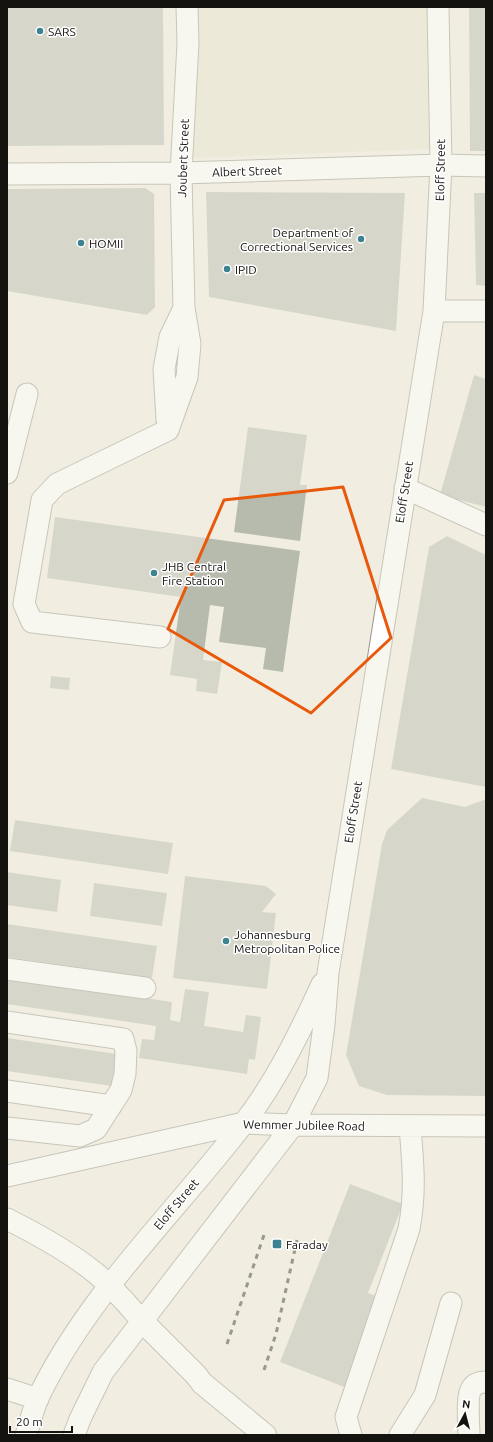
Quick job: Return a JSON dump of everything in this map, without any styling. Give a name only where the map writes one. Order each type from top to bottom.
[{"type":"highway","points":[[141,1320],[202,1383],[257,1429]]},
{"type":"street","name":"Joubert Street","points":[[160,637],[32,622],[24,604],[42,500],[57,484],[168,430],[164,369],[170,337],[184,308],[181,173],[188,43],[187,7]]},
{"type":"street","name":"Eloff Street","points":[[74,1435],[80,1419],[103,1372],[141,1320],[293,1125],[316,1078],[324,1025],[328,973],[434,311],[441,165],[438,7]]},
{"type":"street","name":"Albert Street","points":[[7,174],[181,173],[441,165],[486,166]]},
{"type":"street","points":[[434,311],[486,311]]},
{"type":"street","points":[[7,473],[27,394]]},
{"type":"street","points":[[405,488],[486,525]]},
{"type":"street","points":[[7,969],[145,988]]},
{"type":"street","name":"Eloff Street","points":[[26,1435],[38,1399],[54,1368],[109,1285],[244,1123],[276,1073],[302,1027],[328,973]]},
{"type":"street","points":[[7,1022],[122,1039],[126,1050],[125,1074],[121,1090],[96,1130],[80,1136],[7,1128]]},
{"type":"street","points":[[7,1091],[111,1106]]},
{"type":"street","name":"Wemmer Jubilee Road","points":[[7,1176],[244,1123],[410,1127],[486,1126]]},
{"type":"street","points":[[351,1435],[346,1417],[409,1229],[415,1181],[410,1127]]},
{"type":"street","points":[[7,1219],[32,1231],[80,1262],[109,1285],[141,1320]]},
{"type":"street","points":[[400,1435],[425,1395],[451,1303]]},
{"type":"street","points":[[469,1435],[469,1395],[471,1388],[475,1385],[486,1382]]},
{"type":"street","points":[[7,1389],[38,1399]]},
{"type":"highlighted area","points":[[343,487],[391,638],[311,713],[168,629],[224,500]]},
{"type":"shaded area","points":[[195,7],[427,7],[429,149],[194,158],[188,43]]},
{"type":"building","points":[[7,7],[163,7],[164,145],[7,146]]},
{"type":"building","points":[[469,7],[486,7],[486,151],[470,151]]},
{"type":"building","name":"HOMII","points":[[145,188],[154,194],[155,307],[147,315],[7,291],[7,189]]},
{"type":"building","points":[[206,192],[405,193],[396,331],[209,297]]},
{"type":"building","points":[[474,193],[486,193],[486,286],[476,285]]},
{"type":"building","points":[[474,375],[486,379],[486,507],[440,495]]},
{"type":"building","points":[[248,427],[307,435],[300,485],[307,485],[300,541],[234,532]]},
{"type":"building","points":[[55,517],[300,551],[283,672],[263,669],[266,648],[219,642],[224,607],[210,605],[203,660],[222,662],[217,694],[196,691],[197,679],[170,675],[181,597],[47,578]]},
{"type":"building","points":[[447,536],[486,555],[486,787],[391,769],[429,547]]},
{"type":"building","points":[[51,676],[70,678],[69,690],[50,688]]},
{"type":"building","points":[[422,798],[465,807],[486,799],[486,1096],[387,1095],[359,1086],[346,1055],[382,844],[387,830]]},
{"type":"building","points":[[15,820],[173,843],[168,874],[10,851]]},
{"type":"building","points":[[7,872],[61,880],[57,912],[7,905]]},
{"type":"building","points":[[185,876],[266,886],[276,894],[262,912],[276,913],[267,989],[173,978]]},
{"type":"building","points":[[94,883],[167,893],[162,926],[90,916]]},
{"type":"building","points":[[7,924],[157,946],[152,978],[7,957]]},
{"type":"building","points":[[7,977],[172,1002],[170,1020],[180,1022],[185,989],[209,992],[204,1026],[243,1032],[246,1015],[261,1017],[255,1060],[249,1059],[247,1074],[139,1058],[142,1039],[154,1040],[156,1026],[7,1004]]},
{"type":"building","points":[[7,1038],[117,1054],[112,1086],[7,1071]]},
{"type":"building","points":[[350,1184],[403,1204],[368,1293],[382,1298],[347,1388],[280,1362]]},
{"type":"railway","points":[[227,1344],[265,1232]]},
{"type":"railway","points":[[264,1370],[276,1334],[297,1240]]},
{"type":"place","name":"SARS","points":[[40,31]]},
{"type":"place","name":"Department of Correctional Services","points":[[361,239]]},
{"type":"place","name":"HOMII","points":[[81,243]]},
{"type":"place","name":"IPID","points":[[227,269]]},
{"type":"place","name":"JHB Central Fire Station","points":[[154,573]]},
{"type":"place","name":"Johannesburg Metropolitan Police","points":[[226,941]]},
{"type":"place","name":"Faraday","points":[[277,1244]]}]
